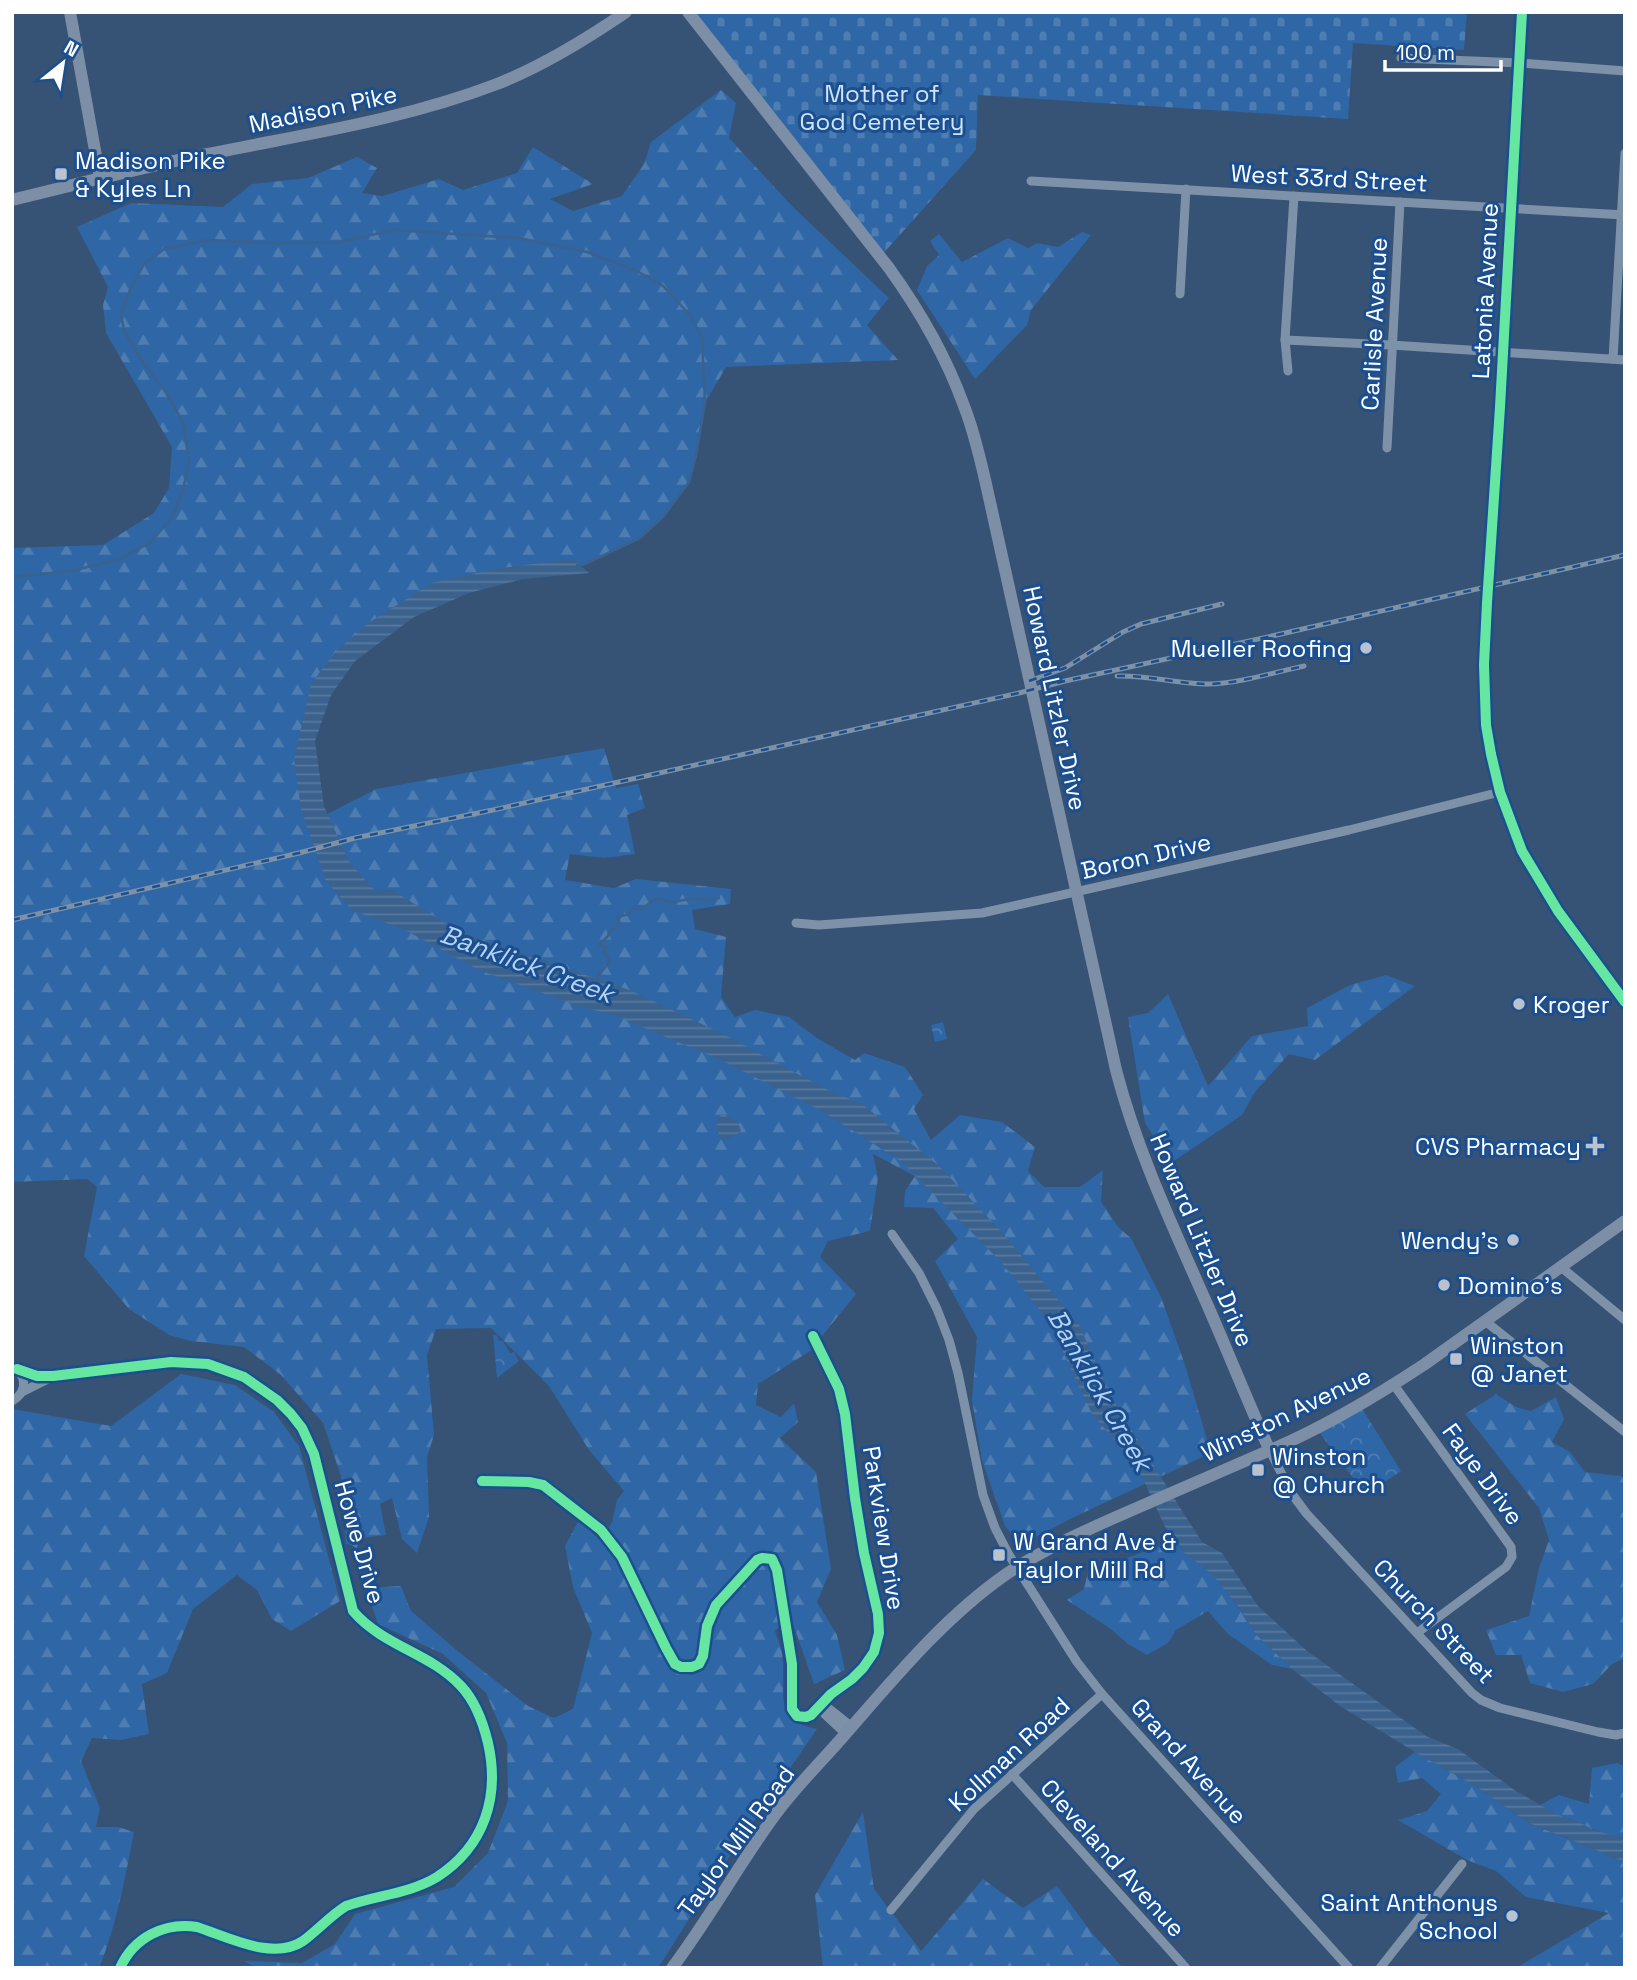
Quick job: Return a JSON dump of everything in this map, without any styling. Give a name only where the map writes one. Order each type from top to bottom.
[{"type":"main road","points":[[70,12],[100,178]]},
{"type":"main road","name":"Madison Pike","points":[[12,200],[207,154],[372,122],[450,100],[498,84],[568,50],[626,12]]},
{"type":"main road","name":"Howard Litzler Drive","points":[[688,12],[895,276],[914,304],[950,371],[965,407],[986,484],[1116,1070],[1134,1133],[1269,1451]]},
{"type":"main road","name":"Winston Avenue","points":[[1018,1567],[1061,1542],[1269,1451],[1340,1416],[1394,1385],[1625,1221]]},
{"type":"main road","name":"Taylor Mill Road","points":[[672,1968],[777,1812],[889,1686],[961,1611],[1018,1567]]},
{"type":"street","name":"Latonia Avenue","points":[[1522,12],[1484,696],[1491,754],[1500,792],[1522,851],[1558,911],[1625,1002]]},
{"type":"street","points":[[1401,58],[1625,71]]},
{"type":"street","points":[[1614,359],[1625,153]]},
{"type":"street","name":"West 33rd Street","points":[[1031,181],[1623,215]]},
{"type":"street","points":[[1180,294],[1186,190]]},
{"type":"street","points":[[1288,371],[1285,340],[1294,196]]},
{"type":"street","name":"Carlisle Avenue","points":[[1387,448],[1400,202]]},
{"type":"street","points":[[1285,340],[1625,360]]},
{"type":"street","name":"Boron Drive","points":[[796,923],[819,925],[971,915],[1349,830],[1500,792]]},
{"type":"street","name":"Grand Avenue","points":[[892,1234],[919,1273],[949,1340],[988,1512],[1009,1555],[1077,1662],[1102,1694],[1349,1968]]},
{"type":"street","points":[[1561,1267],[1625,1320]]},
{"type":"street","points":[[1485,1321],[1625,1432]]},
{"type":"street","name":"Parkview Drive","points":[[813,1336],[839,1389],[845,1414],[855,1498],[878,1615],[879,1633],[868,1662],[820,1706]]},
{"type":"street","name":"Howe Drive","points":[[15,1367],[37,1376],[53,1376],[171,1362],[208,1364],[244,1377],[277,1400],[291,1413],[302,1429],[314,1454],[353,1611],[365,1625],[432,1663],[462,1686],[484,1725],[492,1762],[492,1795],[482,1826],[464,1853],[438,1876],[412,1888],[346,1906],[301,1942],[285,1949],[267,1950],[185,1925],[164,1929],[144,1938],[126,1955],[120,1968]]},
{"type":"street","points":[[15,1367],[24,1380],[22,1392]]},
{"type":"street","name":"Howe Drive","points":[[12,1401],[22,1392],[53,1376]]},
{"type":"street","name":"Faye Drive","points":[[1394,1385],[1511,1547],[1512,1557],[1506,1567],[1417,1633]]},
{"type":"street","name":"Church Street","points":[[1269,1451],[1292,1494],[1306,1513],[1472,1693],[1489,1705],[1598,1732],[1616,1735],[1625,1733]]},
{"type":"street","points":[[482,1481],[543,1485],[601,1530],[622,1557],[666,1648],[675,1664],[681,1667],[699,1664],[703,1656],[707,1626],[716,1605],[757,1560],[772,1559],[777,1570],[792,1664],[792,1709],[797,1716],[802,1717],[811,1715],[820,1706],[849,1730]]},
{"type":"street","name":"Kollman Road","points":[[891,1910],[974,1809],[1102,1694]]},
{"type":"street","name":"Cleveland Avenue","points":[[1012,1774],[1186,1968]]},
{"type":"street","points":[[1380,1968],[1462,1864]]},
{"type":"green space","name":"Mother of God Cemetery","points":[[688,12],[1467,12],[1464,50],[1353,43],[1348,119],[978,95],[976,150],[880,257]]},
{"type":"green space","points":[[721,90],[736,103],[729,138],[793,207],[889,298],[867,325],[898,360],[726,367],[705,403],[689,482],[664,516],[640,538],[583,565],[542,569],[442,594],[351,652],[308,743],[316,820],[376,789],[604,748],[616,788],[638,784],[645,808],[627,815],[635,854],[605,858],[570,854],[565,880],[614,888],[636,879],[731,889],[730,904],[692,910],[695,929],[726,937],[721,997],[735,1017],[755,1010],[789,1017],[817,1038],[855,1060],[864,1053],[905,1067],[923,1095],[914,1109],[931,1140],[960,1115],[1002,1122],[1035,1147],[1028,1171],[1044,1187],[1080,1187],[1103,1170],[1101,1202],[1119,1228],[1131,1238],[1161,1297],[1211,1453],[1020,1545],[1005,1526],[982,1460],[972,1400],[977,1337],[935,1261],[958,1239],[933,1208],[904,1207],[905,1191],[915,1176],[873,1154],[878,1178],[870,1231],[828,1241],[820,1257],[856,1294],[810,1351],[758,1384],[756,1405],[781,1417],[794,1403],[798,1422],[780,1438],[816,1472],[831,1569],[817,1602],[837,1635],[845,1670],[814,1684],[791,1618],[775,1631],[782,1653],[783,1690],[787,1710],[792,1719],[817,1729],[716,1876],[662,1962],[657,1968],[258,1968],[243,1961],[302,1963],[335,1944],[355,1914],[454,1887],[488,1853],[508,1801],[507,1743],[486,1693],[443,1654],[378,1624],[366,1588],[401,1586],[411,1611],[528,1706],[554,1718],[573,1709],[592,1633],[573,1587],[565,1546],[579,1520],[601,1541],[612,1522],[617,1500],[624,1491],[589,1450],[549,1386],[491,1328],[436,1329],[427,1355],[434,1435],[427,1457],[429,1517],[417,1553],[402,1539],[392,1498],[380,1504],[386,1535],[360,1538],[357,1548],[346,1543],[341,1476],[323,1423],[281,1375],[244,1347],[191,1341],[169,1335],[129,1309],[84,1256],[97,1187],[87,1179],[12,1182],[15,1165],[12,1166],[12,548],[103,545],[154,513],[169,488],[172,447],[106,333],[103,305],[108,287],[77,227],[131,203],[223,207],[252,184],[308,178],[357,157],[377,168],[362,193],[382,196],[439,179],[463,190],[517,173],[533,147],[593,184],[550,199],[573,211],[622,196],[644,164],[651,142]]},
{"type":"green space","points":[[1082,232],[1091,235],[1031,310],[1027,325],[975,379],[917,290],[927,266],[939,255],[930,241],[939,234],[962,262],[1008,238],[1028,248],[1037,243],[1058,247]]},
{"type":"green space","points":[[1386,975],[1415,986],[1315,1060],[1289,1054],[1255,1092],[1242,1115],[1171,1163],[1145,1123],[1128,1017],[1148,1013],[1168,994],[1208,1086],[1252,1036],[1308,1026],[1307,1008],[1350,985]]},
{"type":"green space","points":[[943,1022],[947,1039],[935,1042],[931,1025]]},
{"type":"green space","points":[[493,1335],[503,1341],[510,1353],[514,1352],[519,1361],[497,1378]]},
{"type":"green space","points":[[181,1374],[235,1385],[274,1412],[299,1446],[340,1601],[291,1631],[272,1619],[257,1590],[237,1575],[193,1609],[167,1673],[142,1684],[149,1734],[121,1740],[92,1738],[81,1761],[100,1808],[96,1827],[118,1827],[134,1832],[116,1918],[99,1968],[12,1968],[12,1409],[111,1426]]},
{"type":"green space","points":[[1496,1394],[1516,1407],[1531,1411],[1556,1397],[1564,1419],[1552,1442],[1570,1452],[1585,1472],[1621,1476],[1625,1480],[1625,1658],[1612,1664],[1593,1684],[1563,1692],[1530,1683],[1521,1655],[1496,1655],[1486,1630],[1529,1616],[1539,1568],[1549,1540],[1539,1508],[1465,1414]]},
{"type":"green space","points":[[1360,1405],[1401,1471],[1366,1495],[1316,1428]]},
{"type":"green space","points":[[1177,1540],[1183,1552],[1211,1572],[1255,1633],[1292,1669],[1272,1665],[1228,1634],[1208,1611],[1176,1630],[1168,1643],[1147,1655],[1067,1600],[1084,1589],[1088,1572]]},
{"type":"green space","points":[[1415,1752],[1475,1786],[1529,1823],[1625,1862],[1625,1968],[1516,1968],[1609,1913],[1526,1897],[1496,1871],[1467,1860],[1398,1820],[1427,1811],[1441,1794],[1422,1778],[1398,1783],[1395,1767]]},
{"type":"green space","points":[[1617,1763],[1625,1767],[1625,1839],[1591,1829],[1540,1805],[1559,1795],[1589,1804],[1592,1768]]},
{"type":"green space","points":[[863,1812],[874,1889],[921,1951],[983,1879],[1023,1908],[1057,1886],[1092,1933],[1123,1968],[823,1968],[815,1895]]},
{"type":"water","points":[[573,559],[589,573],[523,579],[469,593],[414,617],[355,661],[331,695],[315,741],[324,806],[349,862],[375,891],[392,890],[458,931],[632,991],[723,1034],[824,1088],[862,1104],[938,1165],[1000,1230],[1079,1325],[1112,1398],[1179,1506],[1202,1542],[1222,1553],[1258,1606],[1307,1651],[1426,1736],[1458,1749],[1513,1789],[1554,1813],[1591,1829],[1625,1839],[1625,1862],[1529,1823],[1475,1786],[1340,1706],[1292,1669],[1255,1633],[1238,1606],[1211,1573],[1183,1552],[1177,1540],[1165,1527],[1137,1466],[1092,1414],[1048,1320],[1000,1261],[902,1162],[825,1113],[725,1062],[616,1016],[572,1004],[479,970],[405,930],[352,910],[326,881],[301,809],[294,760],[311,684],[336,651],[370,622],[432,583],[494,569]]},
{"type":"water","points":[[723,1114],[738,1123],[741,1131],[723,1140],[717,1126],[719,1117]]},
{"type":"waterway","name":"Banklick Creek","points":[[12,577],[71,571],[120,559],[151,542],[172,517],[183,491],[189,460],[183,422],[124,330],[121,315],[144,264],[164,249],[208,240],[340,242],[393,230],[519,238],[587,252],[637,271],[663,286],[689,314],[702,337],[705,403],[689,482],[664,516],[640,538],[583,565],[577,565]]},
{"type":"waterway","points":[[596,979],[610,961],[604,952],[606,947],[599,945],[609,932],[620,925],[618,917],[629,914],[634,909],[644,908],[658,899],[672,902],[719,898]]},
{"type":"railway","points":[[12,920],[355,838],[1019,693],[1625,555]]},
{"type":"railway","points":[[1029,681],[1065,668],[1141,624],[1222,604]]},
{"type":"railway","points":[[1117,676],[1197,684],[1219,683],[1304,666]]},
{"type":"cycle path","points":[[1522,12],[1487,603],[1484,665],[1486,725],[1500,792],[1522,851],[1558,911],[1625,1002]]},
{"type":"cycle path","points":[[482,1481],[543,1485],[601,1530],[622,1557],[666,1648],[675,1664],[681,1667],[699,1664],[703,1656],[707,1626],[716,1605],[757,1560],[772,1559],[777,1570],[792,1664],[792,1709],[797,1716],[811,1715],[831,1694],[863,1668],[874,1652],[879,1633],[878,1614],[855,1498],[845,1414],[839,1389],[813,1336]]},
{"type":"cycle path","points":[[17,1369],[37,1376],[53,1376],[171,1362],[208,1364],[244,1377],[277,1400],[302,1428],[314,1454],[353,1611],[378,1633],[435,1665],[461,1686],[478,1713],[488,1743],[492,1782],[485,1818],[467,1850],[437,1877],[404,1891],[346,1906],[303,1941],[291,1947],[264,1948],[197,1927],[173,1927],[142,1940],[133,1948],[120,1968]]},
{"type":"place","name":"Madison Pike & Kyles Ln","points":[[61,174]]},
{"type":"place","name":"Mueller Roofing","points":[[1366,648]]},
{"type":"place","name":"Kroger","points":[[1519,1004]]},
{"type":"place","name":"CVS Pharmacy","points":[[1595,1146]]},
{"type":"place","name":"Wendy's","points":[[1513,1240]]},
{"type":"place","name":"Domino's","points":[[1444,1285]]},
{"type":"place","name":"Winston @ Janet","points":[[1456,1359]]},
{"type":"place","name":"Winston @ Church","points":[[1258,1470]]},
{"type":"place","name":"W Grand Ave & Taylor Mill Rd","points":[[999,1555]]},
{"type":"place","name":"Saint Anthonys School","points":[[1512,1916]]}]
